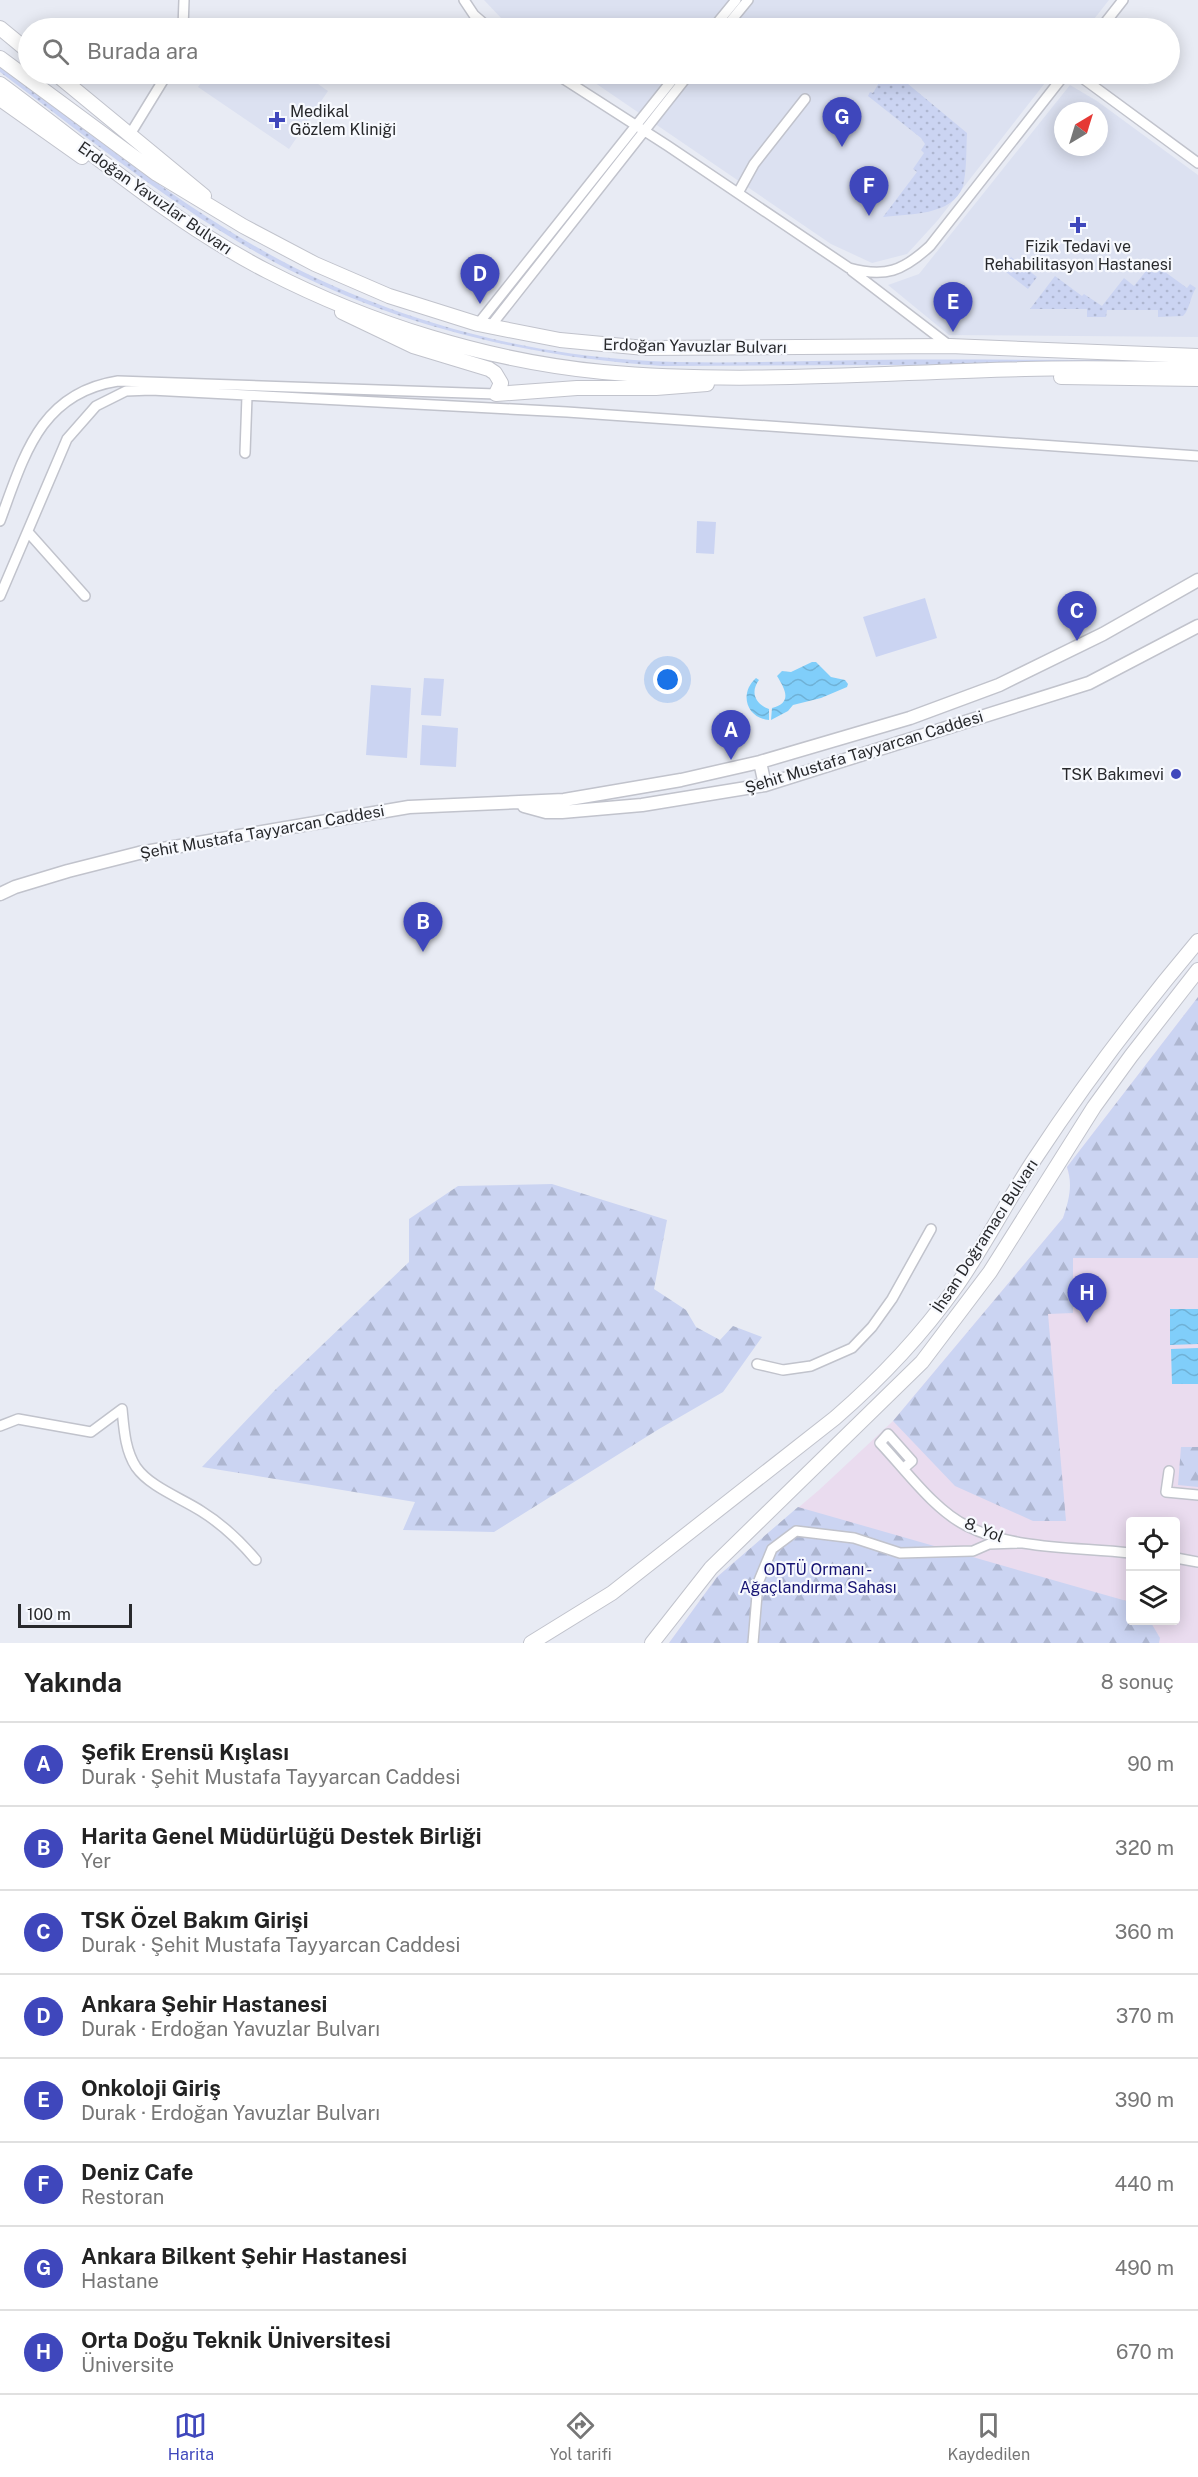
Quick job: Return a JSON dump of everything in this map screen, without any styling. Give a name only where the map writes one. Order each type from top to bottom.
[{"type":"main road","points":[[0,28],[18,43]]},
{"type":"main road","name":"Erdoğan Yavuzlar Bulvarı","points":[[0,58],[18,71]]},
{"type":"main road","name":"Erdoğan Yavuzlar Bulvarı","points":[[0,84],[136,189],[219,244],[269,272],[379,319],[422,334],[515,358],[601,371],[776,377],[1025,369],[1198,369]]},
{"type":"main road","name":"Erdoğan Yavuzlar Bulvarı","points":[[35,84],[139,162],[225,216],[315,264],[369,288],[424,309],[484,325],[560,340],[645,348],[950,346],[1198,356]]},
{"type":"main road","points":[[68,84],[225,216]]},
{"type":"main road","points":[[0,99],[68,148],[136,189]]},
{"type":"main road","points":[[269,272],[379,332],[425,351],[489,369],[495,373],[501,383],[496,394],[577,388],[656,388],[776,377]]},
{"type":"main road","name":"Erdoğan Yavuzlar Bulvarı","points":[[1069,352],[1198,347]]},
{"type":"main road","name":"Erdoğan Yavuzlar Bulvarı","points":[[957,371],[1100,379],[1198,379]]},
{"type":"main road","name":"Şehit Mustafa Tayyarcan Caddesi","points":[[0,889],[15,887],[139,853],[409,807],[564,800],[760,762],[909,718],[999,686],[1103,634],[1198,580]]},
{"type":"main road","name":"Şehit Mustafa Tayyarcan Caddesi","points":[[514,803],[546,812],[562,812],[642,805],[765,785],[1089,682],[1198,626]]},
{"type":"main road","points":[[760,762],[765,785]]},
{"type":"main road","name":"Şehit Mustafa Tayyarcan Caddesi","points":[[0,894],[15,887]]},
{"type":"main road","name":"İhsan Doğramacı Bulvarı","points":[[531,1643],[591,1607],[639,1572],[835,1418],[871,1387],[892,1365],[956,1286],[1034,1160],[1075,1100],[1118,1041],[1198,941]]},
{"type":"main road","name":"İhsan Doğramacı Bulvarı","points":[[652,1643],[711,1568],[922,1362],[940,1340],[990,1272],[1094,1107],[1198,970]]},
{"type":"street","points":[[183,18],[184,0]]},
{"type":"street","points":[[465,0],[477,18]]},
{"type":"street","points":[[721,18],[736,0]]},
{"type":"street","points":[[733,18],[748,0]]},
{"type":"street","points":[[1109,18],[1123,0]]},
{"type":"street","points":[[129,136],[161,84]]},
{"type":"street","points":[[571,84],[849,268],[950,346]]},
{"type":"street","points":[[484,325],[639,128],[670,84]]},
{"type":"street","points":[[639,128],[680,84]]},
{"type":"street","points":[[849,268],[867,273],[891,271],[912,263],[930,246],[1057,84]]},
{"type":"street","points":[[1091,84],[1198,163]]},
{"type":"street","points":[[738,193],[754,164],[805,99]]},
{"type":"street","points":[[0,520],[25,455],[54,410],[75,395],[105,383],[118,381],[221,383],[496,394]]},
{"type":"street","points":[[0,596],[67,439],[96,406],[126,391],[152,390],[567,412],[1198,456]]},
{"type":"street","points":[[245,453],[247,396]]},
{"type":"street","points":[[28,532],[85,596]]},
{"type":"street","points":[[757,1364],[783,1370],[811,1366],[852,1348],[872,1327],[892,1299],[931,1230]]},
{"type":"street","points":[[0,1426],[18,1419],[92,1432],[122,1409],[129,1454],[138,1469],[154,1482],[203,1512],[240,1542],[256,1560]]},
{"type":"street","name":"8. Yol","points":[[904,1468],[912,1461],[888,1434],[880,1443],[935,1502],[965,1526],[1019,1543],[1126,1553]]},
{"type":"street","points":[[1169,1471],[1166,1492],[1198,1495]]},
{"type":"street","points":[[753,1643],[758,1582],[772,1549],[796,1531],[854,1538],[900,1553],[973,1551],[989,1544],[1019,1543]]},
{"type":"street","points":[[1180,1559],[1198,1562]]},
{"type":"shaded area","points":[[484,0],[1109,0],[1095,18],[501,18]]},
{"type":"shaded area","name":"Medikal Gözlem Kliniği","points":[[200,84],[318,84],[328,91],[289,149],[198,87]]},
{"type":"shaded area","points":[[597,84],[1044,84],[938,220],[907,254],[872,263],[831,244]]},
{"type":"shaded area","name":"Fizik Tedavi ve Rehabilitasyon Hastanesi","points":[[1070,85],[1098,102],[1056,102]]},
{"type":"shaded area","name":"Fizik Tedavi ve Rehabilitasyon Hastanesi","points":[[1054,105],[1054,156],[1108,156],[1108,109],[1198,175],[1198,337],[949,335],[888,285],[919,274]]},
{"type":"shaded area","points":[[1198,997],[1198,1643],[669,1643],[717,1577],[819,1490],[893,1421],[1063,1218],[1069,1201],[1071,1183],[1067,1167]]},
{"type":"green space","points":[[0,66],[18,80],[18,84],[24,84],[171,193],[280,260],[364,299],[407,315],[497,340],[588,356],[634,360],[720,362],[1132,360],[1132,364],[662,366],[549,353],[439,328],[385,311],[332,290],[281,266],[232,238],[114,158],[0,72]]},
{"type":"green space","points":[[878,84],[908,84],[967,133],[963,186],[958,196],[950,203],[929,212],[883,217],[917,172],[913,169],[924,153],[921,150],[925,144],[921,138],[868,96],[870,92],[873,93]]},
{"type":"green space","points":[[1011,257],[1037,277],[1028,289],[1002,269]]},
{"type":"green space","points":[[1161,269],[1187,288],[1190,284],[1196,288],[1183,316],[1158,317],[1158,310],[1107,310],[1106,317],[1087,317],[1087,309],[1030,309],[1055,276],[1082,296],[1084,294],[1102,306],[1124,278],[1134,286],[1146,271],[1157,273]]},
{"type":"green space","points":[[697,521],[716,522],[714,554],[696,553]]},
{"type":"green space","points":[[925,598],[937,638],[876,657],[863,617]]},
{"type":"green space","points":[[424,678],[444,679],[441,716],[421,715]]},
{"type":"green space","points":[[371,685],[411,688],[407,758],[366,755]]},
{"type":"green space","points":[[422,725],[458,728],[456,767],[420,765]]},
{"type":"green space","points":[[1198,997],[1198,1258],[1073,1258],[1073,1313],[1048,1314],[1066,1521],[1033,1521],[955,1486],[893,1421],[1063,1218],[1070,1180],[1067,1167]]},
{"type":"green space","points":[[552,1184],[667,1220],[654,1289],[686,1310],[696,1327],[720,1340],[733,1326],[762,1337],[723,1392],[659,1429],[494,1532],[403,1530],[415,1502],[202,1467],[275,1390],[409,1262],[409,1219],[458,1186]]},
{"type":"green space","points":[[1181,1447],[1198,1447],[1198,1487],[1178,1485]]},
{"type":"green space","name":"ODTÜ Ormanı - Ağaçlandırma Sahası","points":[[798,1507],[1126,1601],[1126,1625],[1152,1625],[1160,1638],[1159,1643],[669,1643],[717,1577]]},
{"type":"water","points":[[816,662],[831,677],[845,680],[847,687],[821,698],[793,705],[788,711],[771,720],[772,708],[779,706],[785,699],[783,686],[777,676],[782,671],[791,672]]},
{"type":"water","points":[[756,678],[759,680],[756,684],[755,697],[760,704],[769,709],[769,720],[755,715],[748,704],[748,691]]},
{"type":"water","points":[[1170,1309],[1198,1309],[1198,1344],[1170,1345]]},
{"type":"water","points":[[1198,1348],[1198,1384],[1172,1384],[1171,1349]]},
{"type":"place","name":"Medikal Gözlem Kliniği","points":[[277,120]]},
{"type":"place","name":"Ankara Bilkent Şehir Hastanesi","points":[[842,147]]},
{"type":"place","name":"Deniz Cafe","points":[[869,216]]},
{"type":"place","name":"Fizik Tedavi ve Rehabilitasyon Hastanesi","points":[[1078,225]]},
{"type":"place","name":"Ankara Şehir Hastanesi","points":[[480,304]]},
{"type":"place","name":"Onkoloji Giriş","points":[[953,332]]},
{"type":"place","name":"TSK Özel Bakım Girişi","points":[[1077,641]]},
{"type":"place","name":"Şefik Erensü Kışlası","points":[[731,760]]},
{"type":"place","name":"TSK Bakımevi","points":[[1176,774]]},
{"type":"place","name":"Harita Genel Müdürlüğü Destek Birliği","points":[[423,952]]},
{"type":"place","name":"Orta Doğu Teknik Üniversitesi","points":[[1087,1323]]}]
